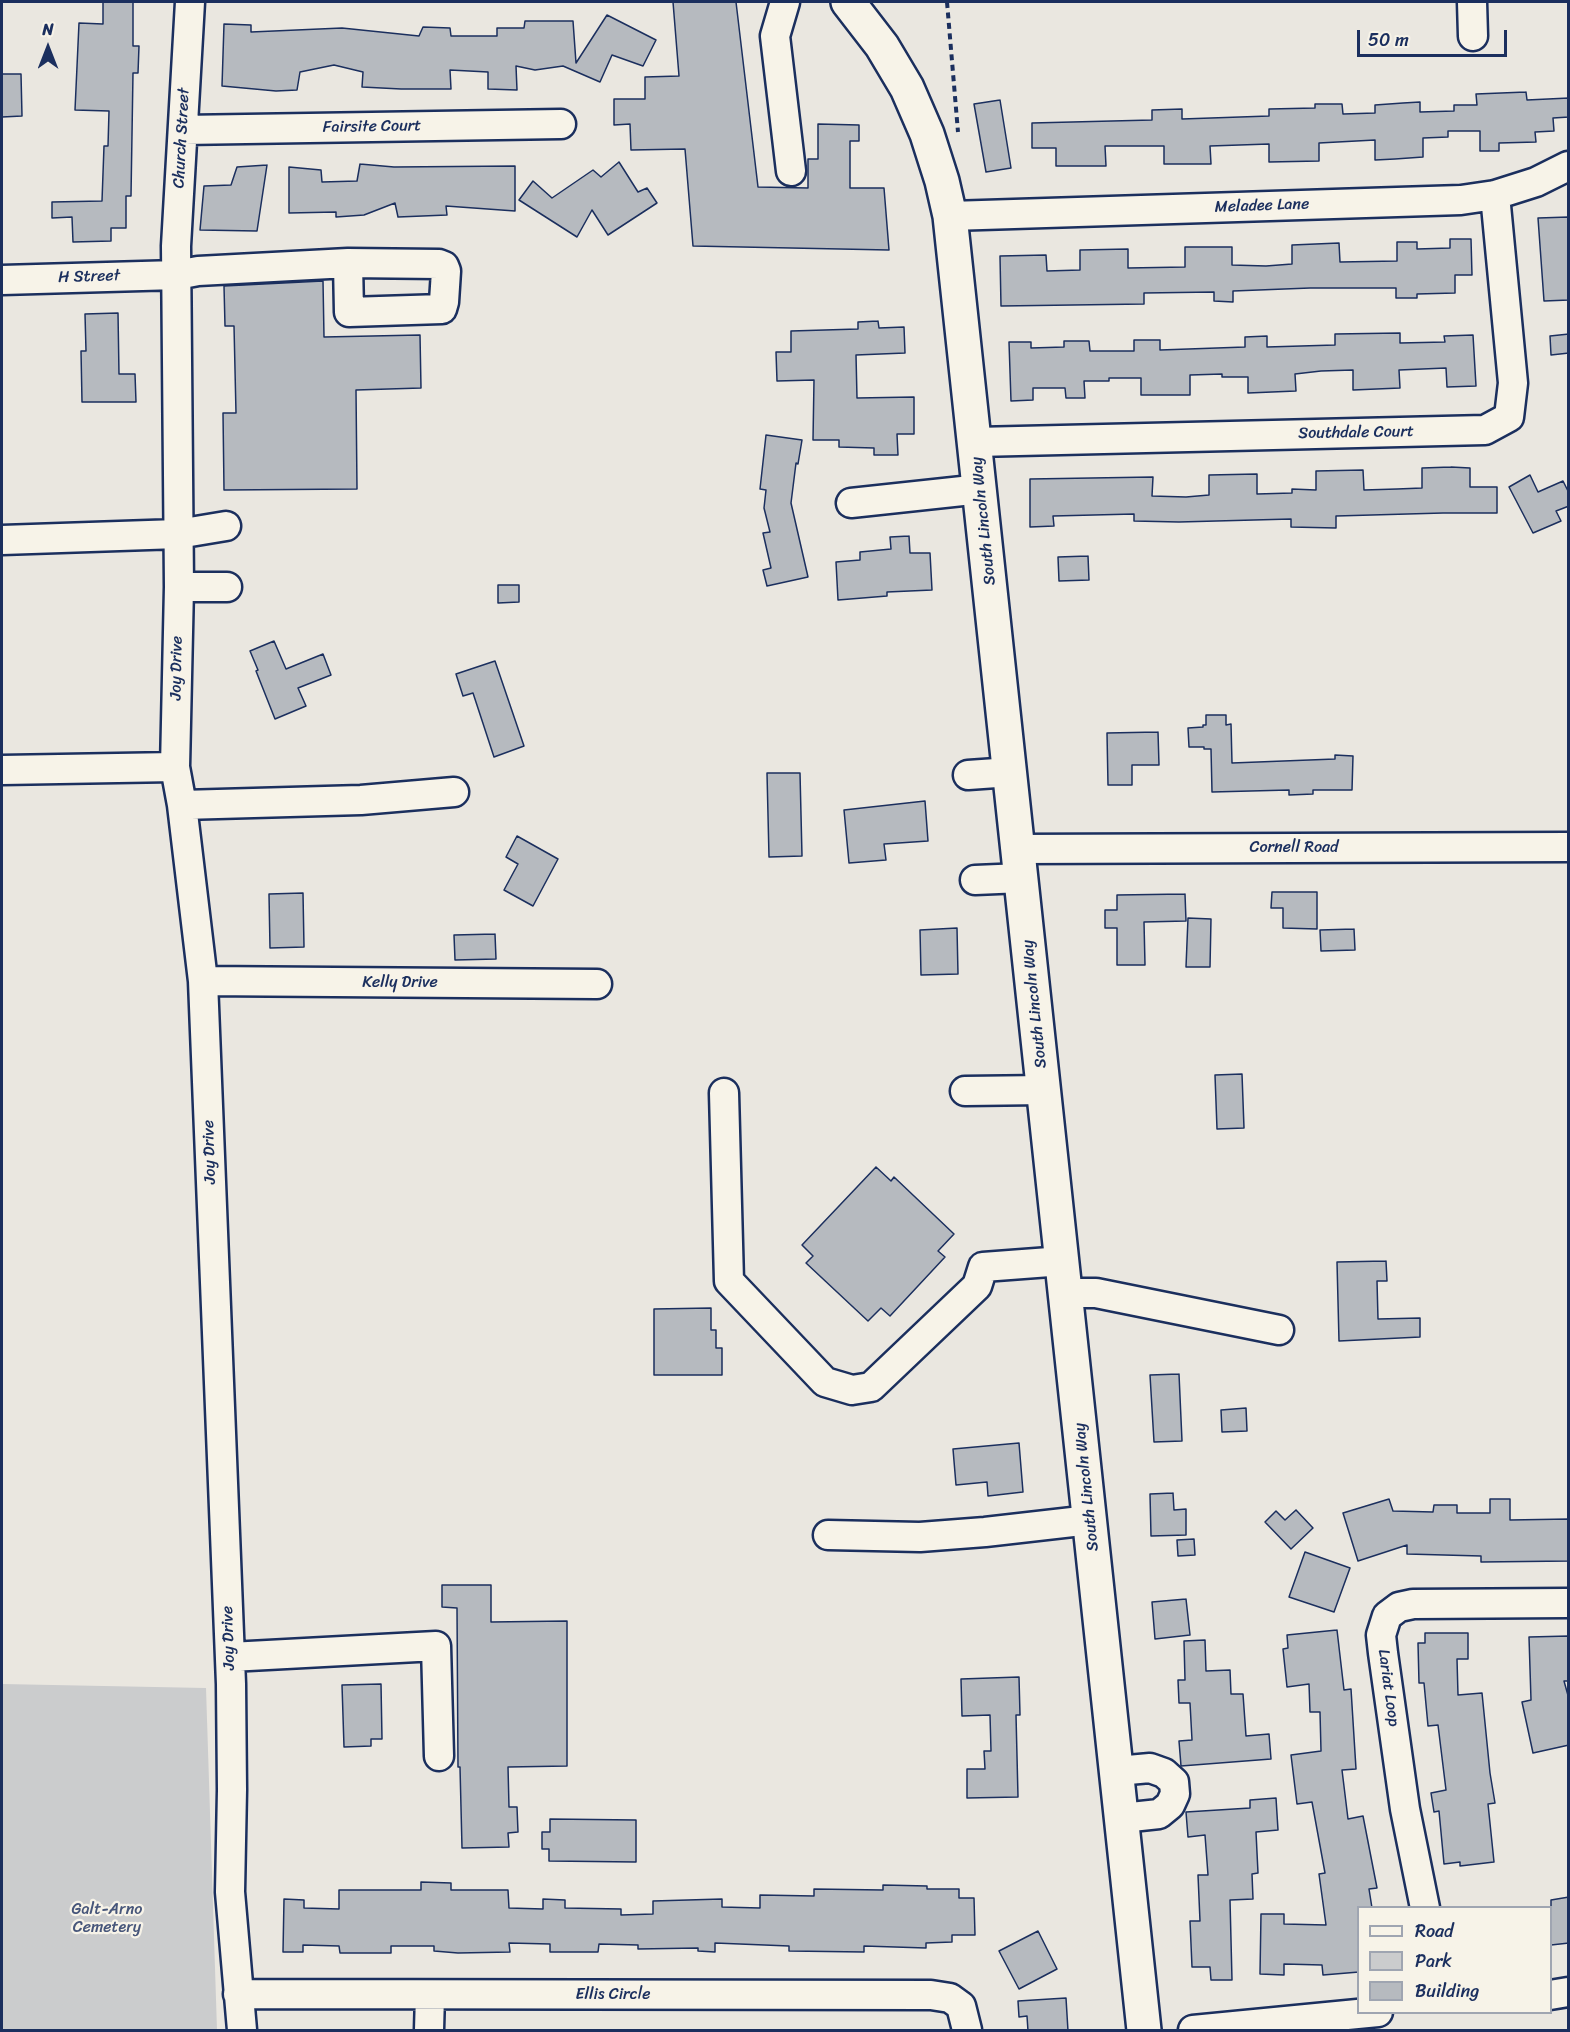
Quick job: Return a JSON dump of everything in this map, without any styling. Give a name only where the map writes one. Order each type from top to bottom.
[{"type":"main road","name":"South Lincoln Way","points":[[848,2],[882,45],[906,88],[927,134],[950,216],[1021,863],[1144,2031]]},
{"type":"street","name":"Church Street","points":[[177,275],[176,246],[190,2]]},
{"type":"street","points":[[785,2],[775,36],[791,171]]},
{"type":"street","points":[[1472,2],[1473,36]]},
{"type":"street","name":"Fairsite Court","points":[[183,130],[561,124]]},
{"type":"street","name":"Meladee Lane","points":[[950,216],[1461,200],[1495,195],[1536,182],[1569,166]]},
{"type":"street","name":"Southdale Court","points":[[976,442],[1485,430],[1509,417],[1513,383],[1495,195]]},
{"type":"street","name":"H Street","points":[[2,280],[177,275],[198,271],[348,263]]},
{"type":"street","name":"Joy Drive","points":[[177,275],[179,587],[175,767],[182,805],[203,981],[230,1657],[232,1790],[230,1892],[242,2031]]},
{"type":"street","points":[[851,503],[981,489]]},
{"type":"street","points":[[2,540],[178,534],[226,526]]},
{"type":"street","points":[[179,587],[226,587]]},
{"type":"street","points":[[2,770],[175,767]]},
{"type":"street","points":[[968,775],[1011,772]]},
{"type":"street","points":[[182,805],[361,800],[454,792]]},
{"type":"street","name":"Cornell Road","points":[[975,880],[1021,863],[1569,847]]},
{"type":"street","name":"Kelly Drive","points":[[203,981],[597,984]]},
{"type":"street","points":[[964,1091],[1045,1090]]},
{"type":"street","points":[[724,1093],[729,1281],[825,1382],[852,1390],[871,1387],[977,1286],[983,1267],[1063,1261]]},
{"type":"street","points":[[1066,1293],[1096,1293],[1280,1330]]},
{"type":"street","points":[[828,1534],[920,1537],[1090,1520]]},
{"type":"street","name":"Lariat Loop","points":[[1425,1906],[1405,1809],[1383,1653],[1382,1635],[1387,1616],[1399,1608],[1413,1604],[1569,1603]]},
{"type":"street","points":[[230,1657],[436,1646],[439,1756]]},
{"type":"street","points":[[1117,1771],[1150,1768],[1164,1773],[1174,1782],[1175,1794],[1170,1805],[1159,1814],[1122,1818]]},
{"type":"street","points":[[1552,1995],[1569,1992]]},
{"type":"street","name":"Ellis Circle","points":[[238,1994],[931,1995],[950,1998],[962,2006],[967,2031]]},
{"type":"street","points":[[429,2031],[430,1995]]},
{"type":"street","points":[[1193,2031],[1313,2025],[1373,2014]]},
{"type":"path","points":[[947,2],[958,132]]},
{"type":"green space","name":"Galt-Arno Cemetery","points":[[2,1684],[206,1688],[217,2030],[2,2030]]},
{"type":"building","points":[[103,2],[133,2],[133,46],[139,46],[138,73],[133,73],[131,196],[126,196],[126,228],[111,228],[111,241],[73,242],[72,217],[52,218],[52,202],[102,201],[104,146],[108,146],[109,111],[75,110],[79,23],[103,24]]},
{"type":"building","points":[[673,2],[736,2],[758,187],[808,188],[808,159],[818,159],[818,124],[859,125],[859,141],[850,141],[850,188],[884,188],[889,250],[693,246],[685,149],[631,150],[630,124],[614,125],[614,99],[645,99],[645,77],[679,76]]},
{"type":"building","points":[[607,15],[656,40],[643,66],[612,55],[600,82],[563,66],[535,70],[516,66],[517,90],[488,89],[488,72],[450,70],[451,89],[362,87],[363,72],[334,65],[300,72],[297,90],[276,91],[222,86],[224,24],[251,25],[251,32],[342,28],[419,36],[423,27],[450,28],[451,36],[497,36],[497,28],[524,28],[525,21],[573,21],[576,63]]},
{"type":"building","points":[[2,74],[21,74],[22,116],[2,117]]},
{"type":"building","points":[[1526,92],[1527,100],[1569,98],[1569,117],[1553,118],[1554,131],[1535,132],[1536,142],[1499,143],[1499,151],[1480,151],[1480,131],[1448,131],[1448,137],[1423,138],[1423,157],[1375,160],[1375,140],[1319,143],[1319,161],[1269,162],[1269,144],[1210,146],[1211,164],[1164,164],[1164,146],[1105,146],[1106,166],[1056,166],[1056,148],[1032,148],[1032,123],[1152,120],[1152,110],[1182,109],[1182,119],[1269,116],[1269,109],[1315,108],[1315,104],[1342,104],[1343,114],[1375,113],[1375,105],[1420,102],[1420,112],[1454,111],[1454,105],[1477,105],[1476,94]]},
{"type":"building","points":[[1000,100],[1011,168],[986,172],[974,104]]},
{"type":"building","points":[[619,162],[638,192],[647,188],[657,203],[608,235],[592,210],[577,237],[519,200],[533,181],[552,198],[593,170],[601,177]]},
{"type":"building","points":[[360,164],[394,167],[515,166],[515,211],[446,206],[447,215],[398,217],[395,203],[364,215],[336,217],[336,212],[289,213],[289,167],[321,170],[322,182],[357,181]]},
{"type":"building","points":[[267,165],[257,231],[200,230],[204,186],[231,185],[237,167]]},
{"type":"building","points":[[1569,217],[1569,300],[1544,301],[1538,218]]},
{"type":"building","points":[[1450,239],[1471,239],[1472,275],[1455,275],[1455,293],[1417,294],[1417,298],[1396,298],[1396,288],[1310,288],[1233,291],[1233,302],[1214,301],[1214,292],[1144,293],[1144,304],[1001,306],[1000,256],[1046,255],[1047,271],[1080,270],[1080,250],[1128,249],[1128,268],[1185,267],[1185,247],[1232,247],[1232,265],[1266,266],[1292,264],[1292,245],[1339,243],[1340,262],[1397,261],[1397,242],[1417,242],[1417,249],[1450,248]]},
{"type":"building","points":[[323,281],[324,337],[420,335],[421,388],[356,390],[357,489],[224,490],[223,413],[236,413],[234,326],[225,326],[224,286]]},
{"type":"building","points":[[118,313],[119,374],[135,374],[136,402],[82,402],[81,351],[86,351],[85,314]]},
{"type":"building","points":[[878,321],[879,328],[904,327],[905,353],[856,355],[857,398],[914,397],[914,434],[897,434],[898,455],[874,455],[874,448],[839,447],[839,440],[813,440],[814,380],[777,381],[776,352],[791,352],[791,331],[858,329],[858,322]]},
{"type":"building","points":[[1400,333],[1400,343],[1445,342],[1444,336],[1473,335],[1476,386],[1447,387],[1446,368],[1399,370],[1400,388],[1353,390],[1353,370],[1321,371],[1295,374],[1296,391],[1248,393],[1248,377],[1222,377],[1222,374],[1190,375],[1190,395],[1141,395],[1141,378],[1109,378],[1109,381],[1084,381],[1085,398],[1066,398],[1065,388],[1033,388],[1033,400],[1011,401],[1009,342],[1031,342],[1031,348],[1064,347],[1064,341],[1089,341],[1090,351],[1134,351],[1134,340],[1160,340],[1160,350],[1245,347],[1245,337],[1267,336],[1267,347],[1335,345],[1335,334]]},
{"type":"building","points":[[1569,334],[1569,353],[1551,355],[1550,336]]},
{"type":"building","points":[[766,435],[802,440],[798,464],[796,463],[791,503],[808,577],[767,586],[763,570],[771,568],[763,533],[770,532],[764,508],[766,490],[760,489]]},
{"type":"building","points":[[1422,468],[1470,468],[1470,487],[1497,487],[1497,513],[1336,516],[1336,528],[1291,527],[1291,519],[1179,522],[1134,521],[1134,514],[1053,516],[1054,526],[1030,527],[1030,479],[1153,477],[1152,496],[1186,497],[1209,495],[1209,475],[1257,474],[1257,494],[1292,493],[1292,489],[1316,490],[1316,471],[1363,470],[1364,490],[1422,488]]},
{"type":"building","points":[[1530,475],[1538,492],[1563,481],[1569,493],[1569,506],[1556,511],[1561,521],[1533,533],[1509,487]]},
{"type":"building","points":[[909,536],[910,553],[930,553],[932,590],[887,592],[887,596],[838,600],[836,562],[860,560],[860,552],[891,549],[890,537]]},
{"type":"building","points":[[1088,556],[1089,580],[1059,581],[1058,557]]},
{"type":"building","points":[[498,585],[519,585],[519,602],[498,603]]},
{"type":"building","points":[[274,641],[286,669],[323,654],[331,675],[298,688],[306,706],[275,719],[250,651]]},
{"type":"building","points":[[495,661],[524,746],[494,757],[473,693],[463,696],[456,674]]},
{"type":"building","points":[[1206,715],[1226,715],[1226,725],[1231,724],[1232,763],[1335,759],[1335,755],[1353,756],[1352,790],[1313,790],[1313,794],[1289,795],[1289,790],[1212,792],[1211,749],[1189,747],[1188,728],[1206,725]]},
{"type":"building","points":[[1158,732],[1159,765],[1132,765],[1132,785],[1108,785],[1107,733]]},
{"type":"building","points":[[767,773],[800,773],[802,856],[769,857]]},
{"type":"building","points":[[925,801],[928,841],[884,844],[886,860],[849,863],[844,810]]},
{"type":"building","points":[[517,836],[558,859],[533,906],[504,890],[518,864],[506,857]]},
{"type":"building","points":[[1272,892],[1317,892],[1317,929],[1283,928],[1283,908],[1271,908]]},
{"type":"building","points":[[303,893],[304,947],[270,948],[269,894]]},
{"type":"building","points":[[1185,894],[1186,921],[1144,922],[1145,965],[1117,965],[1117,928],[1105,928],[1105,910],[1117,910],[1117,895]]},
{"type":"building","points":[[1188,918],[1211,919],[1210,967],[1186,967]]},
{"type":"building","points":[[957,928],[958,974],[921,975],[920,930]]},
{"type":"building","points":[[1354,929],[1355,950],[1321,951],[1320,930]]},
{"type":"building","points":[[495,934],[496,959],[455,960],[454,935]]},
{"type":"building","points":[[1242,1074],[1244,1128],[1217,1129],[1215,1075]]},
{"type":"building","points":[[876,1167],[891,1181],[894,1177],[954,1234],[938,1251],[945,1257],[890,1316],[881,1308],[868,1321],[806,1263],[813,1256],[802,1245]]},
{"type":"building","points":[[1386,1261],[1387,1281],[1377,1281],[1378,1319],[1420,1318],[1420,1337],[1339,1341],[1337,1262]]},
{"type":"building","points":[[711,1308],[711,1330],[716,1330],[716,1348],[722,1348],[722,1375],[654,1375],[654,1309]]},
{"type":"building","points":[[1179,1374],[1182,1441],[1154,1442],[1150,1375]]},
{"type":"building","points":[[1246,1408],[1247,1431],[1222,1432],[1221,1410]]},
{"type":"building","points":[[1019,1443],[1023,1492],[988,1496],[987,1482],[956,1485],[953,1449]]},
{"type":"building","points":[[1173,1493],[1174,1510],[1186,1509],[1186,1535],[1151,1536],[1150,1494]]},
{"type":"building","points":[[1389,1499],[1393,1511],[1433,1512],[1434,1505],[1457,1505],[1457,1513],[1490,1513],[1490,1499],[1510,1499],[1510,1520],[1569,1519],[1569,1561],[1481,1562],[1481,1556],[1407,1554],[1407,1545],[1358,1561],[1343,1513]]},
{"type":"building","points":[[1296,1510],[1313,1528],[1291,1549],[1265,1522],[1276,1511],[1285,1520]]},
{"type":"building","points":[[1194,1539],[1195,1555],[1178,1556],[1177,1540]]},
{"type":"building","points":[[1305,1552],[1350,1568],[1334,1612],[1289,1597]]},
{"type":"building","points":[[442,1585],[491,1585],[491,1622],[567,1621],[567,1766],[508,1767],[509,1807],[517,1807],[518,1832],[508,1833],[509,1847],[462,1848],[460,1767],[458,1767],[457,1608],[442,1607]]},
{"type":"building","points":[[1186,1599],[1190,1635],[1155,1639],[1152,1602]]},
{"type":"building","points":[[1337,1630],[1344,1690],[1351,1689],[1356,1769],[1342,1770],[1348,1819],[1363,1816],[1377,1888],[1369,1889],[1372,1906],[1357,1906],[1357,1972],[1323,1975],[1322,1965],[1284,1964],[1284,1975],[1260,1974],[1261,1914],[1284,1914],[1284,1924],[1326,1925],[1319,1874],[1325,1873],[1312,1802],[1297,1804],[1291,1755],[1321,1751],[1320,1712],[1310,1712],[1309,1684],[1287,1687],[1283,1649],[1288,1648],[1287,1635]]},
{"type":"building","points":[[1425,1633],[1468,1633],[1468,1659],[1457,1659],[1458,1695],[1482,1693],[1495,1803],[1488,1804],[1494,1862],[1460,1866],[1460,1862],[1444,1864],[1439,1811],[1434,1812],[1431,1793],[1446,1790],[1438,1725],[1428,1726],[1424,1683],[1419,1683],[1418,1643],[1425,1643]]},
{"type":"building","points":[[1569,1636],[1569,1681],[1564,1681],[1569,1699],[1569,1745],[1533,1753],[1522,1702],[1531,1700],[1529,1637]]},
{"type":"building","points":[[1205,1640],[1206,1671],[1230,1670],[1231,1694],[1243,1694],[1246,1736],[1269,1734],[1271,1759],[1181,1766],[1179,1741],[1192,1740],[1190,1703],[1179,1703],[1178,1680],[1185,1680],[1184,1641]]},
{"type":"building","points":[[1019,1677],[1020,1715],[1016,1715],[1018,1797],[967,1798],[967,1769],[985,1769],[984,1751],[991,1751],[990,1715],[962,1716],[961,1679]]},
{"type":"building","points":[[381,1684],[382,1739],[371,1739],[371,1746],[344,1747],[342,1685]]},
{"type":"building","points":[[1276,1798],[1278,1830],[1256,1832],[1258,1873],[1252,1874],[1253,1899],[1230,1900],[1232,1980],[1211,1980],[1210,1967],[1192,1967],[1190,1921],[1200,1921],[1198,1875],[1208,1875],[1205,1835],[1188,1837],[1186,1812],[1250,1808],[1250,1800]]},
{"type":"building","points":[[550,1819],[636,1820],[636,1862],[549,1861],[549,1849],[542,1849],[542,1832],[550,1832]]},
{"type":"building","points":[[421,1882],[451,1883],[451,1890],[508,1890],[509,1908],[543,1909],[543,1899],[565,1900],[565,1908],[621,1909],[621,1915],[653,1914],[653,1901],[722,1899],[722,1907],[760,1908],[760,1895],[814,1896],[814,1889],[883,1890],[883,1885],[959,1889],[959,1898],[974,1898],[975,1935],[952,1935],[952,1942],[926,1943],[926,1948],[864,1946],[864,1952],[789,1951],[789,1946],[715,1943],[715,1952],[698,1951],[698,1948],[638,1949],[638,1945],[599,1944],[598,1952],[550,1952],[550,1944],[509,1943],[510,1952],[458,1953],[434,1951],[434,1946],[391,1946],[391,1953],[340,1953],[339,1946],[303,1945],[303,1952],[283,1952],[284,1899],[304,1900],[304,1908],[339,1909],[339,1890],[421,1890]]},
{"type":"building","points":[[1569,1897],[1569,1943],[1552,1945],[1551,1900]]},
{"type":"building","points":[[1038,1931],[1057,1969],[1019,1989],[999,1951]]},
{"type":"building","points":[[1066,1998],[1068,2031],[1028,2031],[1027,2016],[1019,2017],[1018,2001]]}]
